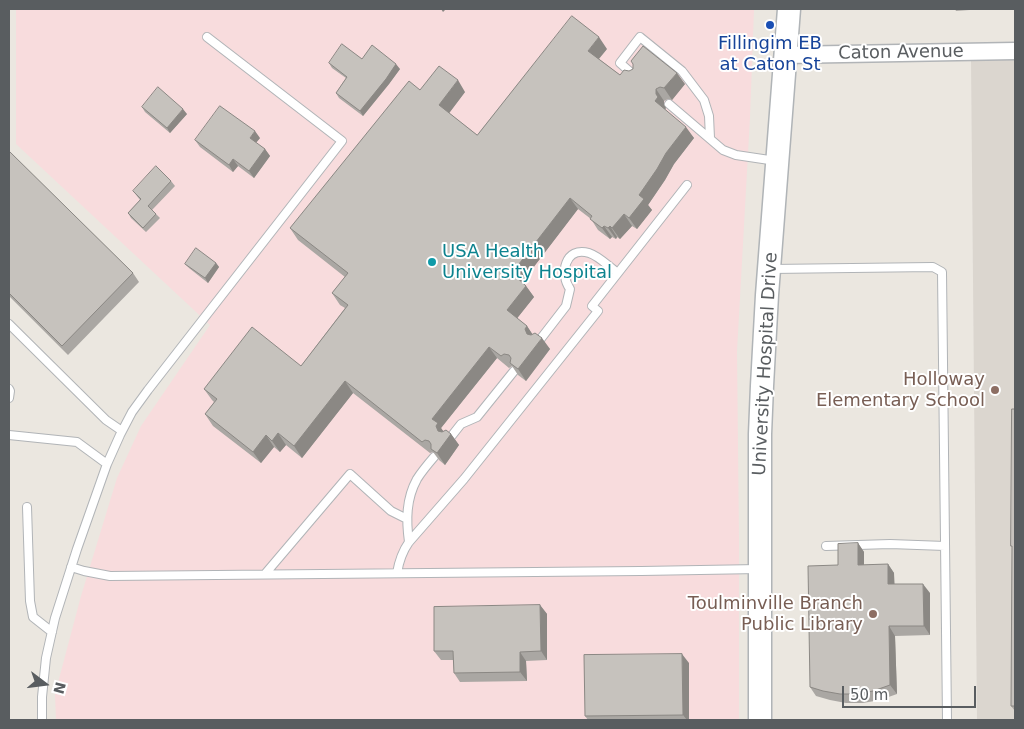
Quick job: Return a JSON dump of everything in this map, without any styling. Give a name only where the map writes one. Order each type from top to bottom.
[{"type":"street","name":"University Hospital Drive","points":[[760,720],[761,415],[769,269],[789,9]]},
{"type":"street","name":"Caton Avenue","points":[[786,55],[1015,50]]},
{"type":"lane","points":[[42,720],[44,668],[52,632],[71,567],[107,464],[122,431],[132,412],[148,390],[342,141],[207,37]]},
{"type":"lane","points":[[636,77],[620,63],[640,38],[682,71],[704,100],[709,116],[710,138]]},
{"type":"lane","points":[[669,104],[724,150],[736,155],[778,162]]},
{"type":"lane","points":[[397,573],[399,561],[409,542],[464,479],[598,311],[592,306],[687,185]]},
{"type":"lane","points":[[539,341],[566,306],[570,289],[566,284],[564,271],[568,259],[572,255],[576,252],[592,254],[618,273]]},
{"type":"lane","points":[[769,269],[933,267],[942,272],[947,720]]},
{"type":"lane","points":[[9,324],[106,420],[122,431]]},
{"type":"lane","points":[[450,438],[461,424],[477,417],[514,371]]},
{"type":"lane","points":[[9,389],[9,398]]},
{"type":"lane","points":[[9,435],[78,442],[107,464]]},
{"type":"lane","points":[[409,542],[407,527],[409,500],[414,486],[434,457]]},
{"type":"lane","points":[[265,574],[350,474],[391,511],[407,519]]},
{"type":"lane","points":[[26,507],[30,601],[33,618],[52,632]]},
{"type":"lane","points":[[826,546],[890,544],[945,546]]},
{"type":"lane","points":[[71,567],[84,572],[110,576],[761,569]]},
{"type":"shaded area","points":[[16,9],[754,9],[737,351],[739,720],[56,720],[55,694],[81,596],[117,478],[141,426],[210,325],[16,144]]},
{"type":"shaded area","name":"Holloway Elementary School","points":[[1015,59],[1015,720],[977,720],[971,60]]},
{"type":"building","name":"USA Health University Hospital","points":[[572,16],[599,37],[588,51],[620,75],[624,70],[629,71],[633,69],[631,61],[643,46],[677,73],[664,88],[656,89],[658,97],[655,101],[686,127],[666,153],[639,195],[644,199],[629,218],[624,214],[612,228],[604,226],[602,228],[590,219],[592,216],[570,198],[512,273],[526,286],[507,310],[527,326],[525,329],[527,334],[535,333],[542,338],[518,369],[510,363],[511,358],[509,355],[504,354],[501,356],[489,347],[432,419],[438,423],[436,426],[438,431],[446,430],[451,434],[437,453],[431,449],[429,441],[425,440],[422,442],[345,381],[294,446],[278,433],[272,441],[266,435],[253,452],[205,414],[217,399],[204,389],[252,327],[301,366],[348,305],[332,293],[348,273],[290,228],[409,81],[420,90],[439,66],[458,80],[439,105],[477,135]]},
{"type":"building","points":[[342,44],[362,59],[372,45],[396,64],[360,111],[336,93],[347,77],[329,63]]},
{"type":"building","points":[[158,87],[183,109],[167,128],[142,107]]},
{"type":"building","points":[[220,106],[255,131],[250,138],[265,149],[249,171],[233,159],[229,165],[195,140]]},
{"type":"building","points":[[9,151],[133,273],[62,346],[9,293]]},
{"type":"building","points":[[156,166],[171,181],[148,206],[156,214],[143,228],[128,213],[141,199],[133,191]]},
{"type":"building","points":[[196,248],[216,263],[205,278],[185,264]]},
{"type":"building","points":[[1012,409],[1015,409],[1015,706],[1011,706]]},
{"type":"building","name":"Toulminville Branch Public Library","points":[[858,543],[858,565],[888,564],[888,584],[923,584],[924,626],[889,626],[890,685],[857,694],[823,691],[810,687],[808,566],[838,565],[838,544]]},
{"type":"building","points":[[540,605],[541,651],[520,652],[520,672],[454,673],[453,651],[434,651],[434,607]]},
{"type":"building","points":[[682,654],[683,715],[585,716],[584,655]]},
{"type":"place","name":"Fillingim EB at Caton St","points":[[770,25]]},
{"type":"place","name":"USA Health University Hospital","points":[[432,262]]},
{"type":"place","name":"Holloway Elementary School","points":[[995,390]]},
{"type":"place","name":"Toulminville Branch Public Library","points":[[873,614]]}]
